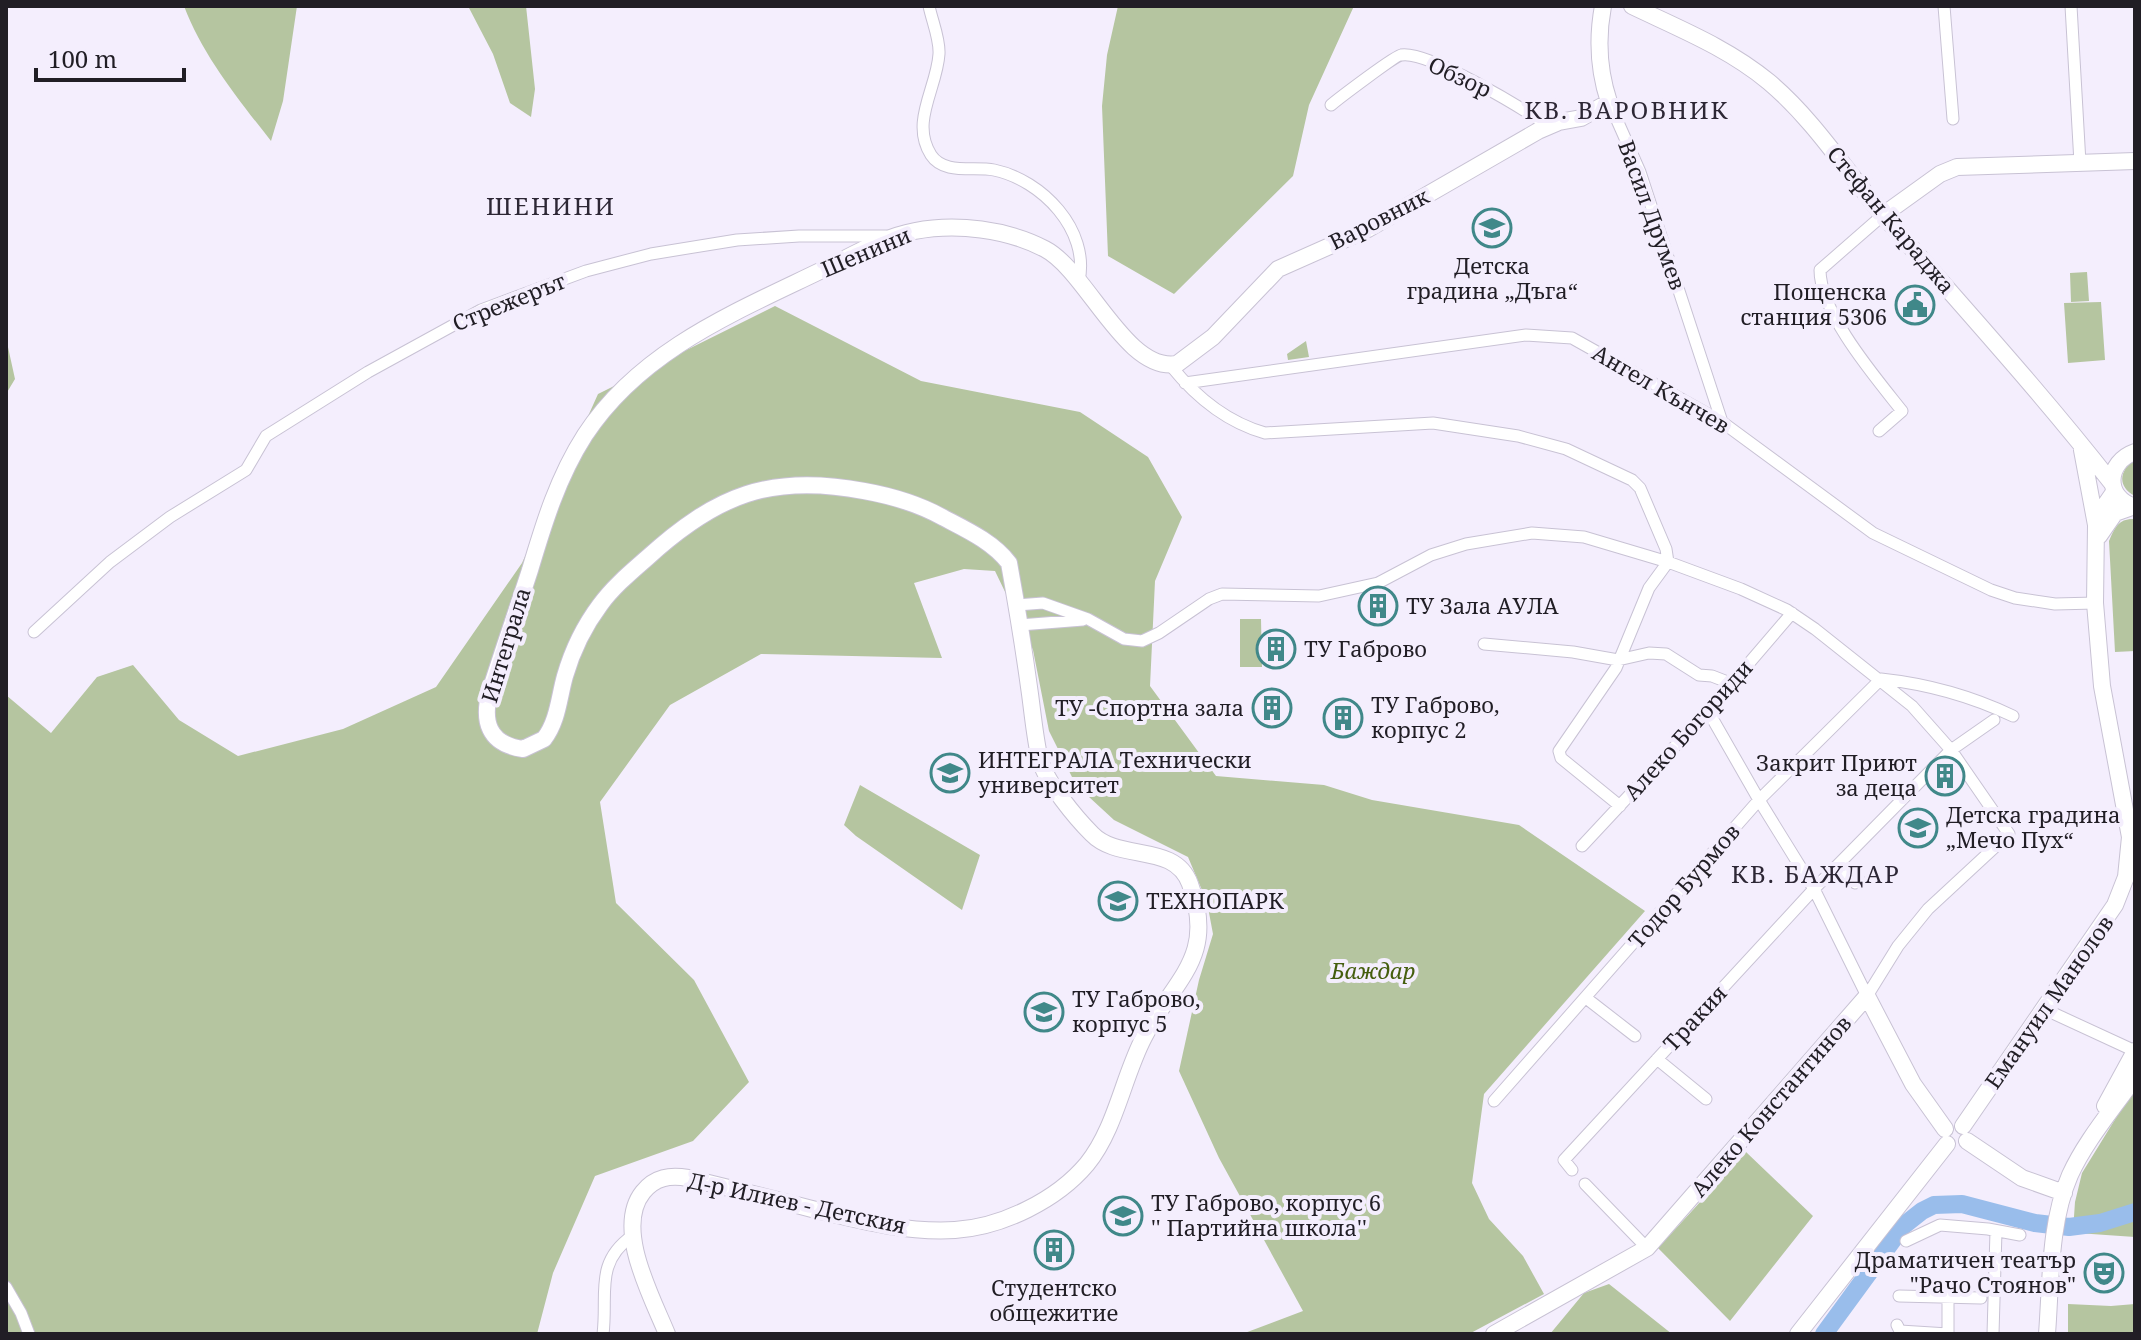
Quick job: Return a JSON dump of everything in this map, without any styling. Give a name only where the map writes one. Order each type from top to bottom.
[{"type":"street","points":[[929,6],[939,52],[923,119],[922,135],[927,148],[938,163],[954,168],[1003,172],[1051,201],[1064,215],[1077,245],[1082,266],[1079,281]]},
{"type":"street","name":"Васил Друмев","points":[[1603,6],[1602,80],[1640,172],[1722,422]]},
{"type":"street","name":"Стефан Караджа","points":[[1632,6],[1719,47],[1788,99],[1883,215],[2079,441],[2125,504],[2133,507]]},
{"type":"street","points":[[1657,6],[1719,47]]},
{"type":"street","points":[[1944,6],[1953,119]]},
{"type":"street","points":[[2071,6],[2080,163]]},
{"type":"street","name":"Обзор","points":[[1331,105],[1392,58],[1403,54],[1482,85],[1550,127]]},
{"type":"street","name":"Варовник","points":[[1171,366],[1187,359],[1213,337],[1278,269],[1368,229],[1538,131],[1576,120],[1609,102]]},
{"type":"street","points":[[1879,431],[1902,411],[1873,375],[1826,303],[1820,285],[1820,270],[1883,215],[1940,174],[1957,167],[2135,161]]},
{"type":"street","name":"Шенини","points":[[784,289],[894,236],[916,230],[950,228],[1013,236],[1054,254],[1134,346],[1154,362],[1171,366]]},
{"type":"street","name":"Стрежерът","points":[[34,632],[110,562],[180,511],[246,470],[266,436],[449,326],[522,293],[603,266],[651,254],[737,240],[799,236],[894,236]]},
{"type":"street","name":"Интеграла","points":[[784,289],[718,320],[667,351],[610,402],[584,436],[545,517],[490,691],[486,717],[491,734],[506,745],[523,749],[544,739],[558,706],[571,659],[592,616],[618,584],[681,528],[732,501],[774,485],[814,484],[852,489],[924,507],[968,531],[1004,556],[1009,563],[1017,605]]},
{"type":"street","name":"Ангел Кънчев","points":[[1185,383],[1526,335],[1572,338],[1722,422],[1860,525],[1912,552],[2001,595],[2055,604],[2095,603]]},
{"type":"street","points":[[1171,366],[1201,400],[1251,429],[1265,433],[1433,423],[1518,436],[1566,449],[1632,480],[1640,488],[1666,549],[1668,562],[1649,588],[1616,668],[1559,751],[1561,758],[1620,806]]},
{"type":"street","points":[[2079,441],[2097,454],[2131,454]]},
{"type":"street","points":[[2079,441],[2087,471],[2096,533]]},
{"type":"street","name":"Емануил Манолов","points":[[1965,1133],[2115,905],[2129,863],[2130,837],[2102,686],[2095,603],[2096,533],[2113,487],[2113,470],[2131,454]]},
{"type":"street","points":[[2096,533],[2115,513],[2133,507]]},
{"type":"street","points":[[1017,605],[1043,603],[1088,619],[1124,639],[1142,641],[1222,594],[1294,598],[1339,593],[1387,580],[1451,547],[1532,533],[1584,537],[1668,562],[1741,589],[1792,613],[1881,679],[1912,706],[1951,750]]},
{"type":"street","name":"Д-р Илиев - Детския","points":[[667,1334],[632,1236],[634,1214],[641,1195],[653,1182],[668,1177],[688,1178],[888,1227],[956,1230],[997,1220],[1044,1200],[1062,1188],[1088,1162],[1120,1097],[1132,1060],[1158,1012],[1186,975],[1198,940],[1190,883],[1176,865],[1162,857],[1123,849],[1099,840],[1081,822],[1041,762],[1017,605]]},
{"type":"street","name":"Алеко Богориди","points":[[1582,846],[1708,711],[1792,613]]},
{"type":"street","points":[[1020,625],[1088,619]]},
{"type":"street","points":[[1484,644],[1573,652],[1618,660],[1649,653],[1666,654],[1699,675],[1730,683]]},
{"type":"street","points":[[1881,679],[1948,691],[1981,701],[2013,716]]},
{"type":"street","name":"Тодор Бурмов","points":[[1494,1101],[1759,800],[1881,679]]},
{"type":"street","points":[[1708,711],[1814,889],[1913,1084],[1946,1137],[1957,1148],[1965,1133],[2022,1178],[2063,1198]]},
{"type":"street","name":"Тракия","points":[[1572,1170],[1564,1160],[1814,889],[1951,750],[1994,720]]},
{"type":"street","name":"Алеко Константинов","points":[[1494,1334],[1647,1248],[1867,996],[1920,917],[2009,834],[1951,750]]},
{"type":"street","points":[[1834,868],[1848,875],[1855,883],[1859,880]]},
{"type":"street","points":[[1586,998],[1635,1036]]},
{"type":"street","points":[[2044,1009],[2135,1051],[2107,1101],[2090,1142]]},
{"type":"street","points":[[1657,1059],[1706,1099]]},
{"type":"street","points":[[2047,1334],[2055,1238],[2072,1171],[2135,1077]]},
{"type":"street","points":[[1798,1334],[1946,1137]]},
{"type":"street","points":[[1585,1184],[1647,1248]]},
{"type":"street","points":[[1906,1241],[1940,1225],[2020,1235]]},
{"type":"street","points":[[1993,1334],[1996,1231]]},
{"type":"street","points":[[603,1334],[604,1273],[619,1246],[632,1236]]},
{"type":"street","points":[[6,1287],[29,1334]]},
{"type":"street","points":[[1899,1296],[1981,1298]]},
{"type":"street","points":[[1897,1325],[1900,1331],[1948,1334],[1948,1298]]},
{"type":"green space","points":[[184,6],[297,6],[283,101],[271,141],[211,60]]},
{"type":"green space","points":[[468,6],[526,6],[535,89],[531,117],[510,103],[493,54]]},
{"type":"green space","points":[[1118,6],[1354,6],[1309,105],[1293,176],[1174,294],[1108,256],[1102,106],[1107,55]]},
{"type":"green space","points":[[2087,272],[2089,301],[2071,302],[2070,273]]},
{"type":"green space","points":[[2101,302],[2105,360],[2068,363],[2064,303]]},
{"type":"green space","name":"Баждар","points":[[775,306],[921,381],[1080,412],[1148,457],[1182,517],[1155,581],[1150,686],[1216,776],[1324,785],[1372,800],[1519,825],[1645,911],[1484,1094],[1472,1183],[1489,1219],[1523,1256],[1544,1294],[1469,1334],[1242,1334],[1303,1311],[1219,1158],[1179,1071],[1199,980],[1213,934],[1207,902],[1188,857],[1114,820],[1076,785],[1049,731],[1033,650],[995,571],[964,569],[914,583],[942,658],[761,654],[670,705],[600,802],[616,903],[694,980],[749,1082],[693,1141],[595,1176],[553,1273],[537,1334],[6,1334],[6,695],[51,733],[97,677],[133,665],[179,720],[238,756],[343,729],[436,687],[522,563],[598,394]]},
{"type":"green space","points":[[6,338],[15,379],[6,394]]},
{"type":"green space","points":[[1306,341],[1309,357],[1288,360],[1287,354]]},
{"type":"green space","points":[[2135,459],[2135,496],[2125,488],[2122,478]]},
{"type":"green space","points":[[2135,519],[2135,651],[2115,652],[2109,541],[2118,524]]},
{"type":"green space","points":[[1240,619],[1261,619],[1262,667],[1240,667]]},
{"type":"green space","points":[[860,785],[980,855],[962,910],[844,825]]},
{"type":"green space","points":[[2135,1087],[2135,1237],[2077,1233],[2073,1231],[2075,1202],[2082,1173]]},
{"type":"green space","points":[[1746,1152],[1813,1216],[1730,1321],[1658,1248]]},
{"type":"green space","points":[[1609,1284],[1672,1334],[1550,1334],[1584,1293]]},
{"type":"green space","points":[[2068,1304],[2135,1304],[2135,1334],[2068,1334]]},
{"type":"waterway","points":[[1824,1334],[1903,1226],[1934,1205],[1962,1204],[2035,1223],[2069,1227],[2100,1223],[2135,1212]]},
{"type":"place","name":"Детска градина „Дъга“","points":[[1492,228]]},
{"type":"place","name":"Пощенска станция 5306","points":[[1915,305]]},
{"type":"place","name":"ТУ Зала АУЛА","points":[[1378,606]]},
{"type":"place","name":"ТУ Габрово","points":[[1276,649]]},
{"type":"place","name":"ТУ -Спортна зала","points":[[1272,708]]},
{"type":"place","name":"ТУ Габрово, корпус 2","points":[[1343,718]]},
{"type":"place","name":"ИНТЕГРАЛА Технически университет","points":[[950,773]]},
{"type":"place","name":"Закрит Приют за деца","points":[[1945,776]]},
{"type":"place","name":"Детска градина „Мечо Пух“","points":[[1918,828]]},
{"type":"place","name":"ТЕХНОПАРК","points":[[1118,901]]},
{"type":"place","name":"ТУ Габрово, корпус 5","points":[[1044,1012]]},
{"type":"place","name":"ТУ Габрово, корпус 6 '' Партийна школа''","points":[[1123,1216]]},
{"type":"place","name":"Студентско общежитие","points":[[1054,1250]]},
{"type":"place","name":"Драматичен театър \"Рачо Стоянов\"","points":[[2104,1273]]},
{"type":"district","name":"КВ. ВАРОВНИК","points":[[1627,111]]},
{"type":"district","name":"ШЕНИНИ","points":[[551,207]]},
{"type":"district","name":"КВ. БАЖДАР","points":[[1816,875]]}]
